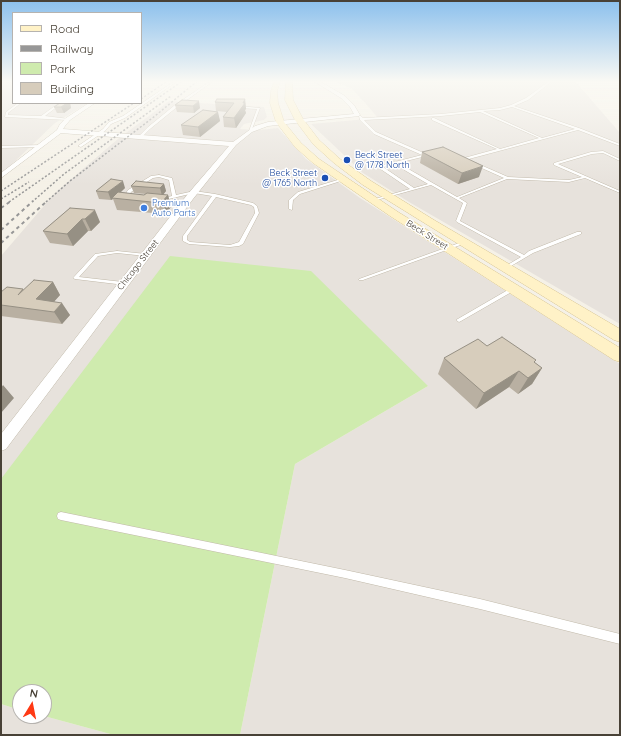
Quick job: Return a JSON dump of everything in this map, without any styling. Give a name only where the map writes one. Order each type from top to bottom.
[{"type":"main road","name":"Beck Street","points":[[278,116],[290,137],[302,149],[342,180],[620,356]]},
{"type":"main road","name":"Beck Street","points":[[297,116],[316,142],[337,161],[388,196],[620,336]]},
{"type":"street","points":[[1,176],[4,171],[60,131],[62,125],[72,116]]},
{"type":"street","name":"Chicago Street","points":[[1,445],[194,192],[234,144],[257,126],[299,120],[359,117]]},
{"type":"street","points":[[60,131],[234,144]]},
{"type":"street","points":[[98,134],[166,139]]},
{"type":"lane","points":[[18,116],[68,119]]},
{"type":"lane","points":[[80,146],[98,134],[110,123],[125,116]]},
{"type":"lane","points":[[141,136],[164,116]]},
{"type":"lane","points":[[250,131],[256,116]]},
{"type":"lane","points":[[359,117],[375,116]]},
{"type":"lane","points":[[490,116],[541,138]]},
{"type":"lane","points":[[542,116],[620,146]]},
{"type":"lane","points":[[359,117],[375,132],[425,155],[433,156]]},
{"type":"lane","points":[[433,119],[499,149]]},
{"type":"lane","points":[[465,159],[578,129]]},
{"type":"lane","points":[[1,147],[40,146]]},
{"type":"lane","points":[[620,160],[603,152],[592,153],[555,164],[620,192]]},
{"type":"lane","points":[[413,189],[380,168],[425,155]]},
{"type":"lane","points":[[457,158],[465,159],[507,178],[570,181],[586,177]]},
{"type":"lane","points":[[396,164],[465,203],[458,221],[523,256]]},
{"type":"lane","points":[[134,199],[126,196],[129,191],[152,177],[159,176],[171,179],[174,196]]},
{"type":"lane","points":[[456,198],[507,178]]},
{"type":"lane","points":[[291,209],[291,200],[299,193],[342,180]]},
{"type":"lane","points":[[373,200],[431,184]]},
{"type":"lane","points":[[157,200],[194,192],[215,195],[252,204],[256,207],[257,212],[241,243],[230,246],[189,244],[185,241],[185,236],[215,195]]},
{"type":"lane","points":[[506,268],[523,256],[546,245],[579,233]]},
{"type":"lane","points":[[361,279],[464,243]]},
{"type":"lane","points":[[124,284],[75,278],[97,255],[117,252],[146,255]]},
{"type":"lane","points":[[459,320],[514,289]]},
{"type":"lane","points":[[61,516],[360,577],[480,604],[620,639]]},
{"type":"shaded area","points":[[1,116],[66,116],[55,123],[1,173]]},
{"type":"shaded area","points":[[148,116],[267,116],[264,120],[244,124],[240,129],[258,130],[278,128],[306,159],[360,198],[620,364],[620,735],[240,735],[295,464],[428,386],[1,487],[1,256],[55,193],[119,138]]},
{"type":"shaded area","points":[[377,116],[606,116],[620,133],[620,324],[409,202],[363,173],[311,124],[378,118]]},
{"type":"shaded area","points":[[1,704],[12,707],[12,724],[52,724],[52,718],[114,735],[1,735]]},
{"type":"green space","points":[[170,256],[311,271],[428,386],[295,464],[240,735],[114,735],[52,718],[52,684],[12,684],[12,707],[1,704],[1,479]]},
{"type":"building","points":[[194,116],[212,116],[198,127],[181,125]]},
{"type":"building","points":[[224,116],[235,116],[234,118]]},
{"type":"building","points":[[443,147],[483,166],[462,173],[422,152]]},
{"type":"building","points":[[111,179],[123,181],[108,192],[96,191]]},
{"type":"building","points":[[136,181],[164,184],[160,188],[131,186]]},
{"type":"building","points":[[118,192],[144,195],[147,193],[168,195],[161,203],[112,198]]},
{"type":"building","points":[[70,208],[95,210],[85,219],[82,219],[67,234],[43,231]]},
{"type":"building","points":[[34,280],[53,282],[36,299],[62,303],[54,312],[1,305],[1,292],[7,287],[23,289],[18,295]]},
{"type":"building","points":[[502,337],[536,360],[534,362],[542,368],[528,378],[519,371],[484,393],[444,358],[478,339],[487,346]]},
{"type":"railway","points":[[1,191],[114,116]]},
{"type":"railway","points":[[9,202],[132,116]]},
{"type":"railway","points":[[32,202],[64,174],[143,116]]},
{"type":"railway","points":[[46,202],[70,181],[155,116]]},
{"type":"railway","points":[[1,199],[29,182]]},
{"type":"railway","points":[[1,208],[11,201]]},
{"type":"railway","points":[[1,230],[33,201]]},
{"type":"railway","points":[[1,243],[47,201]]},
{"type":"place","name":"Beck Street @ 1778 North","points":[[347,160]]},
{"type":"place","name":"Beck Street @ 1765 North","points":[[325,178]]},
{"type":"place","name":"Premium Auto Parts","points":[[144,208]]}]
